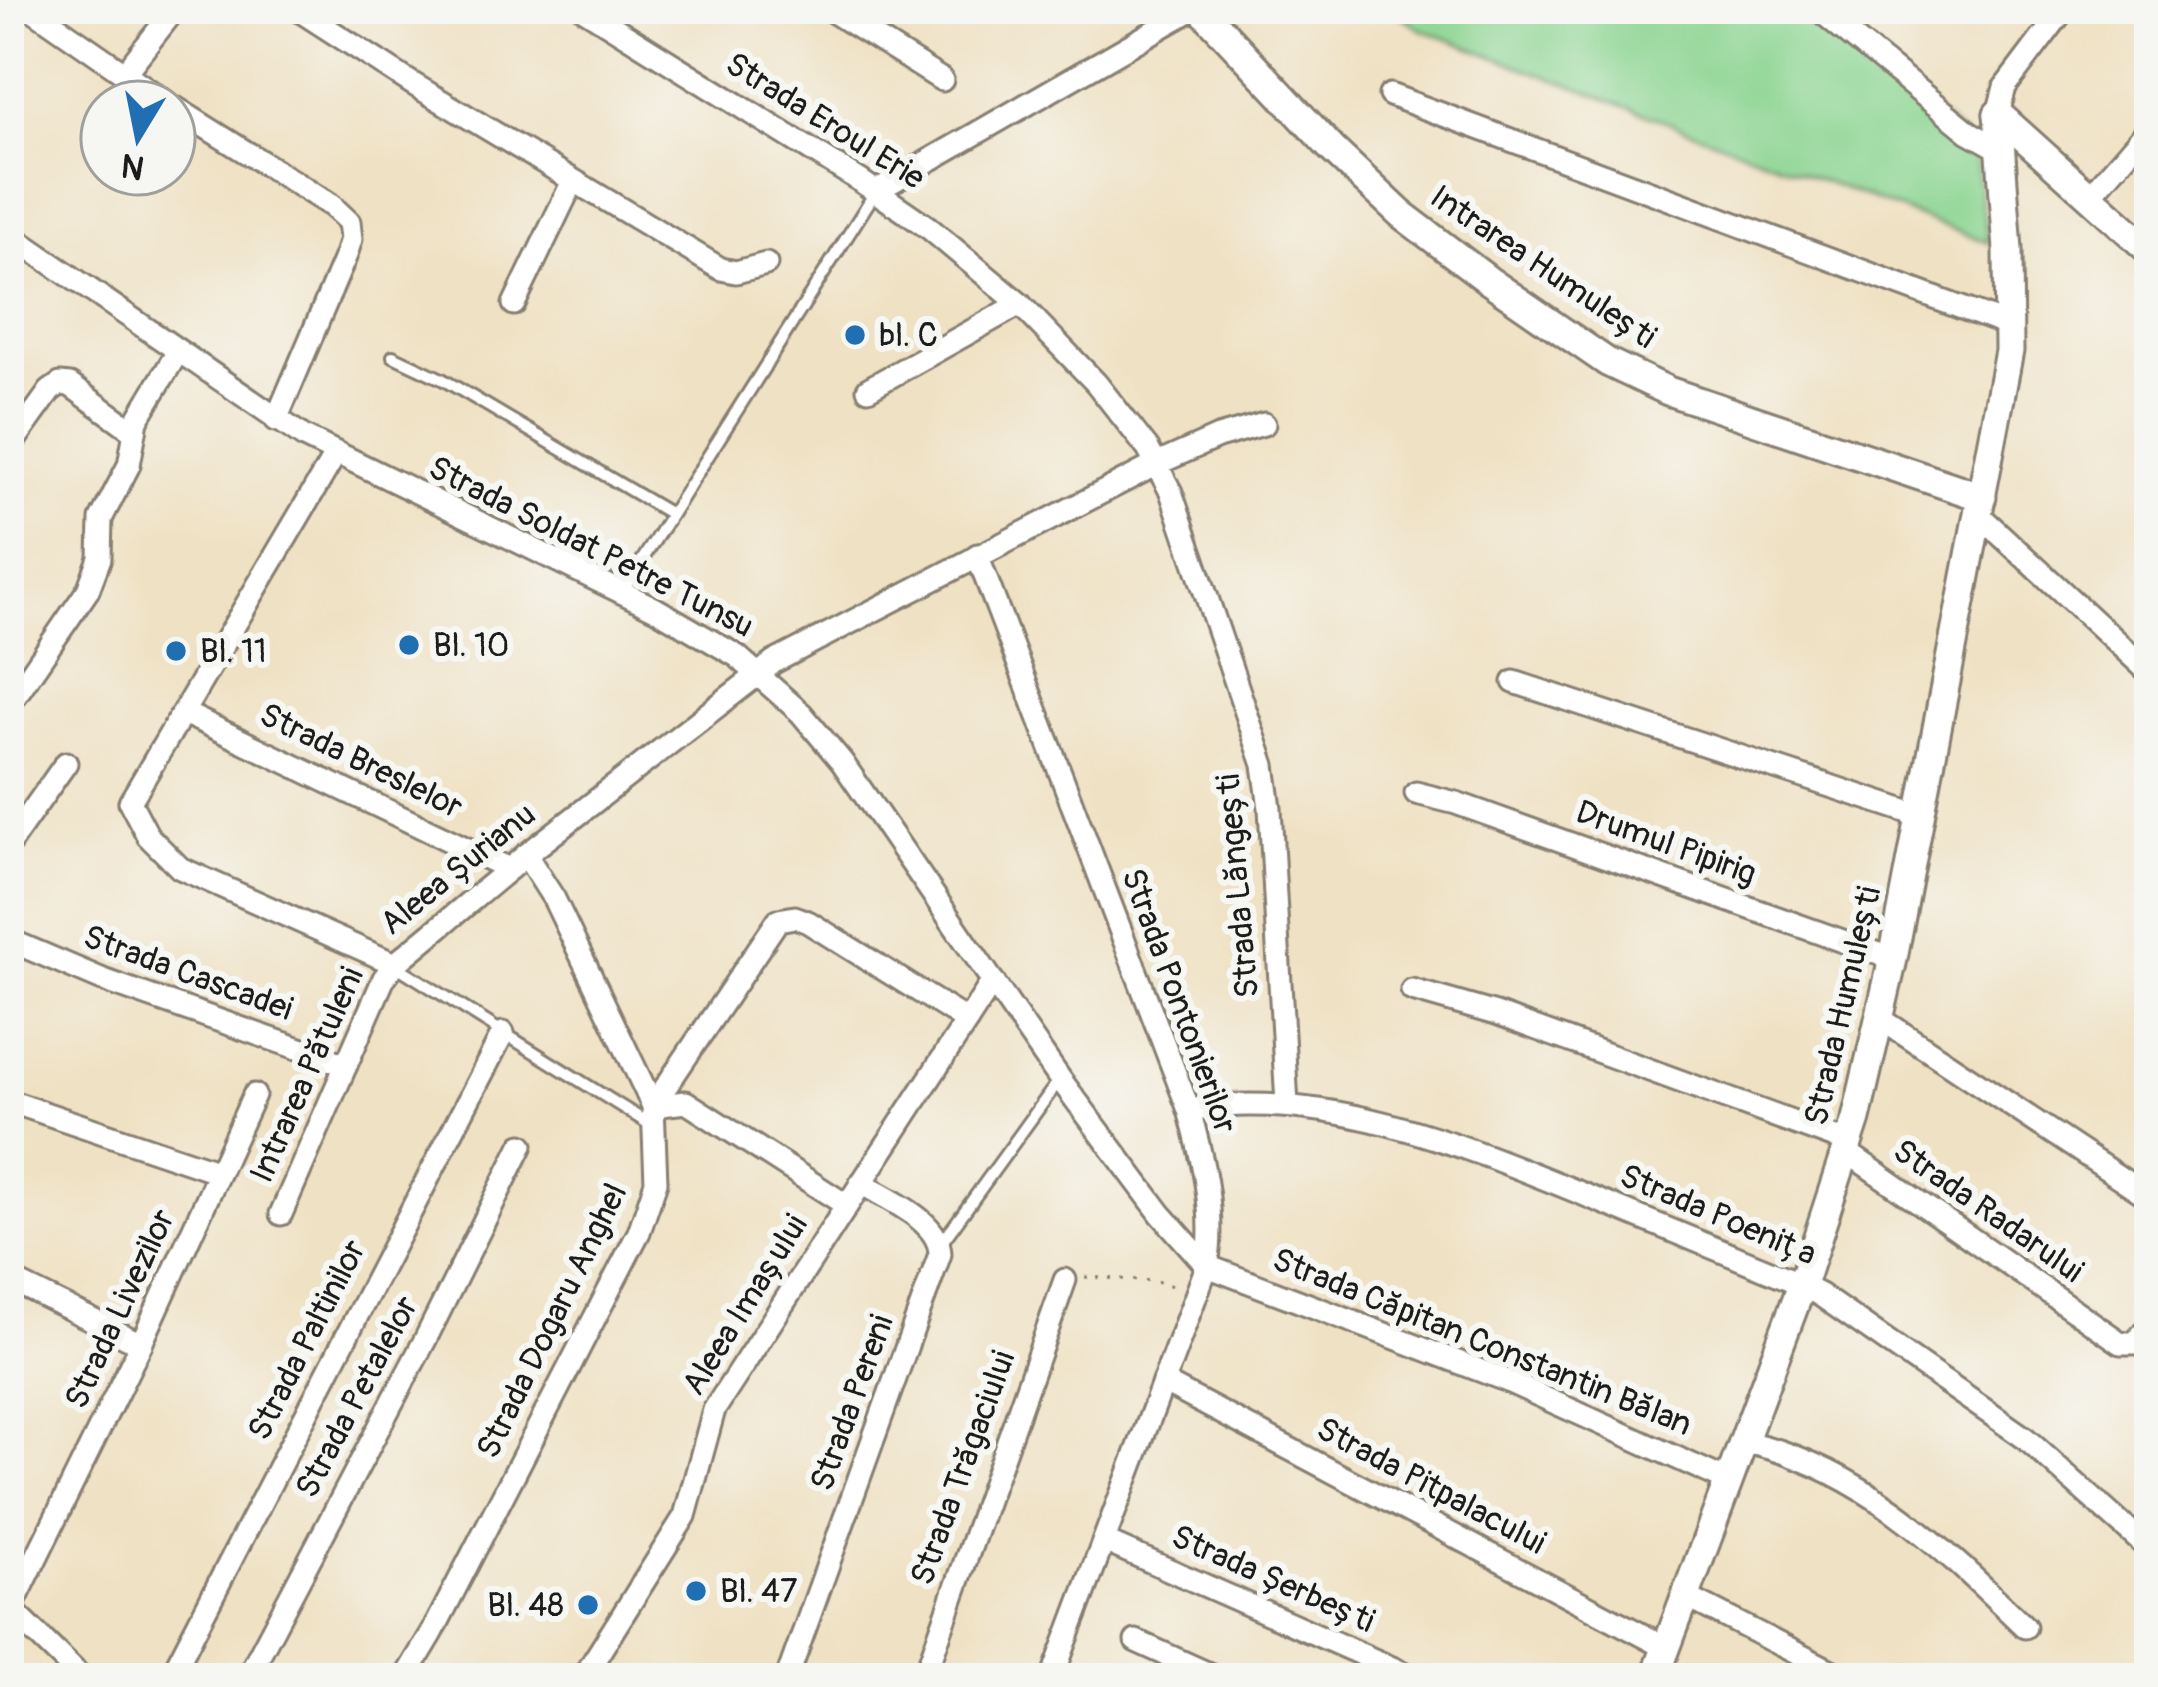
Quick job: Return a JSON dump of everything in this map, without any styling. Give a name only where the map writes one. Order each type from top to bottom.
[{"type":"street","points":[[32,9],[130,78]]},
{"type":"street","points":[[124,74],[176,9]]},
{"type":"street","points":[[297,9],[721,269],[736,272],[766,264]]},
{"type":"street","name":"Strada Eroul Erie","points":[[584,9],[876,191],[968,257],[1096,383],[1157,464]]},
{"type":"street","points":[[829,9],[943,80]]},
{"type":"street","points":[[876,191],[1197,9]]},
{"type":"street","name":"Intrarea Humulești","points":[[1197,9],[1401,214],[1607,362],[1669,391],[1980,506]]},
{"type":"street","points":[[1818,9],[1969,132],[1998,148]]},
{"type":"street","name":"Strada Humulești","points":[[1655,1678],[1802,1285],[1848,1148],[1881,1019],[2006,373],[2010,326],[1998,114],[2005,87],[2064,9]]},
{"type":"street","points":[[1390,95],[2010,326]]},
{"type":"street","points":[[1998,114],[2149,250]]},
{"type":"street","points":[[198,122],[349,221],[346,255],[276,421]]},
{"type":"street","points":[[2090,196],[2149,128]]},
{"type":"street","points":[[514,304],[573,181]]},
{"type":"street","name":"Strada Soldat Petre Tunsu","points":[[9,234],[276,421],[622,592],[714,640],[758,672],[842,762],[1060,1079],[1161,1214],[1207,1266]]},
{"type":"street","points":[[868,388],[1020,304]]},
{"type":"street","points":[[9,705],[88,590],[100,558],[101,519],[123,481],[150,392],[177,352]]},
{"type":"street","points":[[9,448],[60,384],[70,386],[135,432]]},
{"type":"street","points":[[758,672],[1157,464],[1218,437],[1264,424]]},
{"type":"street","points":[[184,713],[336,453]]},
{"type":"street","name":"Strada Lăngești","points":[[1157,464],[1178,509],[1264,765],[1287,1105]]},
{"type":"street","points":[[1980,506],[2149,672]]},
{"type":"street","name":"Strada Pontonierilor","points":[[976,555],[1189,1110],[1210,1221],[1207,1266],[1052,1678]]},
{"type":"street","name":"Aleea Șurianu","points":[[184,713],[130,802],[148,836],[181,868],[395,964],[758,672]]},
{"type":"street","points":[[1514,682],[1921,816]]},
{"type":"street","name":"Strada Breslelor","points":[[184,713],[517,862]]},
{"type":"street","points":[[9,844],[66,763]]},
{"type":"street","name":"Drumul Pipirig","points":[[1416,793],[1456,803],[1893,959]]},
{"type":"street","name":"Strada Dogaru Anghel","points":[[405,1678],[433,1633],[639,1232],[653,1195],[655,1117],[554,899],[517,862]]},
{"type":"street","points":[[655,1117],[778,920],[795,917],[808,922],[967,1021]]},
{"type":"street","name":"Strada Cascadei","points":[[9,940],[103,980],[346,1065]]},
{"type":"street","name":"Intrarea Pătuleni","points":[[281,1214],[384,978],[395,964]]},
{"type":"street","name":"Aleea Imașului","points":[[583,1678],[685,1516],[714,1410],[993,981]]},
{"type":"street","points":[[1412,990],[1496,1014],[1848,1148]]},
{"type":"street","points":[[1881,1019],[2149,1197]]},
{"type":"street","name":"Strada Paltinilor","points":[[170,1678],[503,1033]]},
{"type":"street","name":"Strada Livezilor","points":[[10,1610],[141,1344],[254,1095]]},
{"type":"street","points":[[9,1102],[219,1172]]},
{"type":"street","points":[[655,1117],[686,1102],[846,1205]]},
{"type":"street","name":"Strada Poenița","points":[[1189,1110],[1287,1105],[1364,1119],[1501,1160],[1802,1285],[2025,1438],[2149,1549]]},
{"type":"street","name":"Strada Petalelor","points":[[247,1678],[522,1145]]},
{"type":"street","name":"Strada Radarului","points":[[1848,1148],[2120,1343],[2134,1343],[2149,1326]]},
{"type":"street","points":[[861,1183],[909,1213],[940,1245]]},
{"type":"street","name":"Strada Pereni","points":[[787,1678],[938,1264],[940,1245]]},
{"type":"street","name":"Strada Căpitan Constantin Bălan","points":[[1207,1266],[1505,1380],[1730,1482]]},
{"type":"street","points":[[9,1279],[141,1344]]},
{"type":"street","name":"Strada Trăgaciului","points":[[924,1678],[1065,1280]]},
{"type":"street","name":"Strada Pitpalacului","points":[[1163,1382],[1667,1648]]},
{"type":"street","points":[[1744,1442],[1793,1456],[1875,1497],[1928,1535],[2025,1627]]},
{"type":"street","name":"Strada Șerbești","points":[[1104,1541],[1415,1678]]},
{"type":"street","points":[[1687,1597],[1845,1678]]},
{"type":"street","points":[[10,1610],[82,1678]]},
{"type":"street","points":[[1136,1640],[1218,1678]]},
{"type":"lane","points":[[622,592],[876,191]]},
{"type":"lane","points":[[393,356],[442,379],[669,512]]},
{"type":"lane","points":[[395,964],[503,1033],[655,1117]]},
{"type":"lane","points":[[940,1245],[1060,1079]]},
{"type":"path","points":[[1065,1280],[1098,1275],[1156,1281],[1196,1294]]},
{"type":"green space","points":[[1392,9],[1810,9],[1973,143],[1988,243],[1420,29]]},
{"type":"place","name":"bl. C","points":[[855,335]]},
{"type":"place","name":"Bl. 10","points":[[409,645]]},
{"type":"place","name":"Bl. 11","points":[[176,651]]},
{"type":"place","name":"Bl. 47","points":[[696,1591]]},
{"type":"place","name":"Bl. 48","points":[[588,1605]]}]
